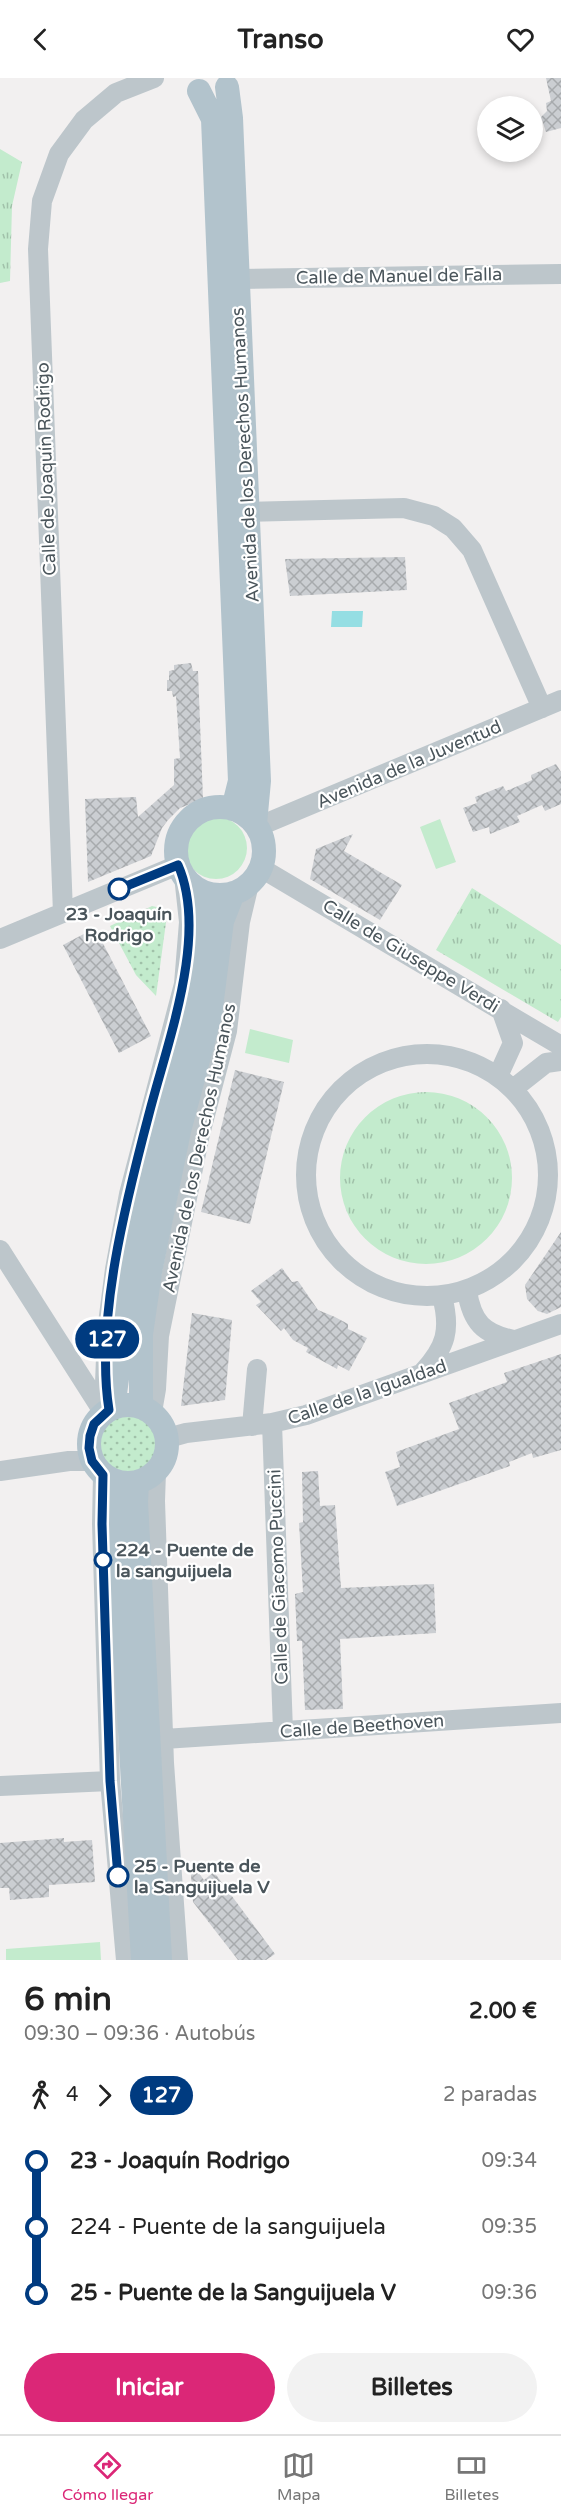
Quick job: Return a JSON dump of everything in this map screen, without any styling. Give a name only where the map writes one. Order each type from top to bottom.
[{"type":"main road","points":[[191,85],[218,91],[230,82]]},
{"type":"main road","name":"Avenida de los Derechos Humanos","points":[[230,82],[259,781],[256,825]]},
{"type":"main road","name":"Avenida de los Derechos Humanos","points":[[191,85],[213,119],[240,781],[233,808]]},
{"type":"main road","points":[[209,808],[233,808],[243,813],[256,825],[264,847],[248,882],[219,895],[193,886],[181,871],[177,841],[188,820],[209,808]]},
{"type":"main road","name":"Avenida de los Derechos Humanos","points":[[146,1409],[141,1334],[150,1272],[179,1131],[210,1016],[222,921],[248,882]]},
{"type":"main road","name":"Avenida de los Derechos Humanos","points":[[109,1410],[132,1269],[162,1127],[193,1013],[206,921],[205,892]]},
{"type":"main road","points":[[120,1474],[166,1457],[168,1438],[159,1419],[146,1409],[122,1405],[109,1410],[94,1424],[89,1448],[120,1474],[136,1514],[160,1960]]},
{"type":"main road","points":[[120,1474],[117,1502],[139,1922],[143,1960]]},
{"type":"street","name":"Calle de Joaquín Rodrigo","points":[[63,912],[39,289],[38,249],[42,201],[59,153],[84,120],[116,93],[154,78]]},
{"type":"street","name":"Calle de Manuel de Falla","points":[[237,279],[561,274]]},
{"type":"street","points":[[248,512],[404,508],[434,516],[453,528],[472,550],[542,708]]},
{"type":"street","name":"Avenida de la Juventud","points":[[256,825],[561,700]]},
{"type":"street","points":[[0,939],[63,912],[181,871],[189,922],[184,984],[129,1194],[115,1269],[107,1331],[105,1384],[109,1410]]},
{"type":"street","name":"Calle de Giuseppe Verdi","points":[[248,882],[501,1010],[561,1046]]},
{"type":"street","points":[[498,1076],[513,1043],[501,1010]]},
{"type":"street","points":[[439,1054],[470,1061],[498,1076],[513,1089],[537,1122],[548,1162],[546,1203],[530,1240],[502,1271],[467,1291],[442,1296],[411,1296],[380,1288],[353,1273],[330,1251],[315,1224],[306,1193],[306,1162],[313,1131],[328,1103],[350,1080],[377,1064],[408,1055],[439,1054]]},
{"type":"street","points":[[513,1089],[546,1063],[561,1061]]},
{"type":"street","points":[[0,1250],[109,1410]]},
{"type":"street","points":[[467,1291],[470,1310],[484,1329],[501,1338],[514,1341]]},
{"type":"street","points":[[421,1374],[434,1360],[446,1339],[448,1317],[442,1296]]},
{"type":"street","name":"Calle de la Igualdad","points":[[168,1438],[186,1433],[272,1423],[306,1415],[561,1324]]},
{"type":"street","points":[[252,1426],[257,1369]]},
{"type":"street","name":"Calle de Giacomo Puccini","points":[[272,1423],[283,1731]]},
{"type":"street","points":[[0,1471],[69,1461],[120,1474],[155,1501],[164,1739],[178,1960]]},
{"type":"street","points":[[120,1474],[102,1524],[110,1781],[126,1960]]},
{"type":"street","name":"Calle de Beethoven","points":[[164,1739],[561,1713]]},
{"type":"street","points":[[0,1786],[110,1781]]},
{"type":"green space","points":[[0,149],[22,162],[12,206],[10,281],[0,283]]},
{"type":"green space","points":[[216,817],[228,819],[238,826],[245,836],[247,848],[245,860],[238,870],[228,877],[216,879],[204,877],[194,870],[187,860],[185,848],[187,836],[194,826],[204,819]]},
{"type":"green space","points":[[440,819],[456,862],[436,869],[420,827]]},
{"type":"green space","points":[[472,888],[561,945],[561,1017],[558,1022],[436,950]]},
{"type":"green space","points":[[152,906],[161,908],[167,915],[156,996],[136,975],[110,926]]},
{"type":"green space","points":[[250,1029],[293,1040],[289,1063],[245,1053]]},
{"type":"green space","points":[[426,1092],[459,1099],[487,1117],[505,1145],[512,1178],[505,1211],[487,1239],[459,1257],[426,1264],[393,1257],[365,1239],[347,1211],[340,1178],[347,1145],[365,1117],[393,1099]]},
{"type":"green space","points":[[122,1415],[134,1415],[149,1423],[157,1438],[157,1450],[149,1465],[134,1473],[122,1473],[107,1465],[99,1450],[99,1438],[107,1423]]},
{"type":"green space","points":[[100,1942],[101,1960],[6,1960],[6,1949]]},
{"type":"water","points":[[332,611],[363,611],[362,627],[331,627]]},
{"type":"building","points":[[546,78],[561,78],[561,128],[546,132],[543,115],[547,111],[546,103],[551,101]]},
{"type":"building","points":[[405,557],[407,590],[290,596],[285,559]]},
{"type":"building","points":[[191,663],[193,671],[198,671],[203,799],[180,808],[168,820],[162,828],[151,856],[88,882],[85,799],[136,797],[138,817],[174,785],[174,759],[180,758],[176,696],[173,697],[172,691],[167,691],[167,680],[169,680],[169,671],[174,670],[174,665]]},
{"type":"building","points":[[556,764],[561,772],[561,804],[545,811],[542,805],[517,816],[520,822],[490,834],[489,827],[473,832],[463,808],[477,803],[475,797],[503,786],[506,791],[532,780],[531,775]]},
{"type":"building","points":[[353,834],[344,851],[402,885],[380,920],[310,879],[316,849]]},
{"type":"building","points":[[95,928],[151,1036],[119,1053],[63,945]]},
{"type":"building","points":[[235,1070],[284,1082],[250,1224],[201,1212]]},
{"type":"building","points":[[561,1232],[561,1307],[547,1314],[538,1311],[527,1299],[525,1285]]},
{"type":"building","points":[[282,1268],[292,1282],[298,1281],[318,1310],[348,1324],[348,1329],[367,1338],[349,1371],[338,1365],[337,1369],[306,1352],[308,1348],[293,1340],[284,1328],[281,1331],[256,1305],[261,1302],[251,1291]]},
{"type":"building","points":[[192,1313],[232,1320],[225,1400],[181,1406]]},
{"type":"building","points":[[561,1354],[561,1450],[533,1458],[532,1453],[509,1462],[510,1466],[397,1506],[385,1472],[400,1467],[396,1452],[459,1429],[449,1403],[507,1382],[504,1373]]},
{"type":"building","points":[[318,1471],[320,1506],[335,1505],[341,1588],[434,1584],[436,1633],[340,1639],[343,1709],[305,1710],[302,1641],[297,1641],[295,1594],[303,1592],[299,1523],[303,1522],[302,1472]]},
{"type":"building","points":[[64,1838],[64,1842],[92,1840],[95,1882],[49,1885],[49,1897],[10,1900],[9,1888],[0,1888],[0,1843]]},
{"type":"building","points":[[190,1862],[204,1880],[214,1872],[275,1954],[266,1960],[238,1960],[193,1902]]},
{"type":"bus line","name":"127","points":[[118,1876],[110,1781],[102,1524],[103,1475],[92,1461],[89,1448],[94,1424],[109,1410],[105,1384],[107,1331],[115,1269],[129,1194],[184,984],[189,922],[184,876],[178,865],[119,889]]},
{"type":"place","name":"23 - Joaquín Rodrigo","points":[[119,889]]},
{"type":"place","name":"224 - Puente de la sanguijuela","points":[[103,1560]]},
{"type":"place","name":"25 - Puente de la Sanguijuela V","points":[[118,1876]]}]
